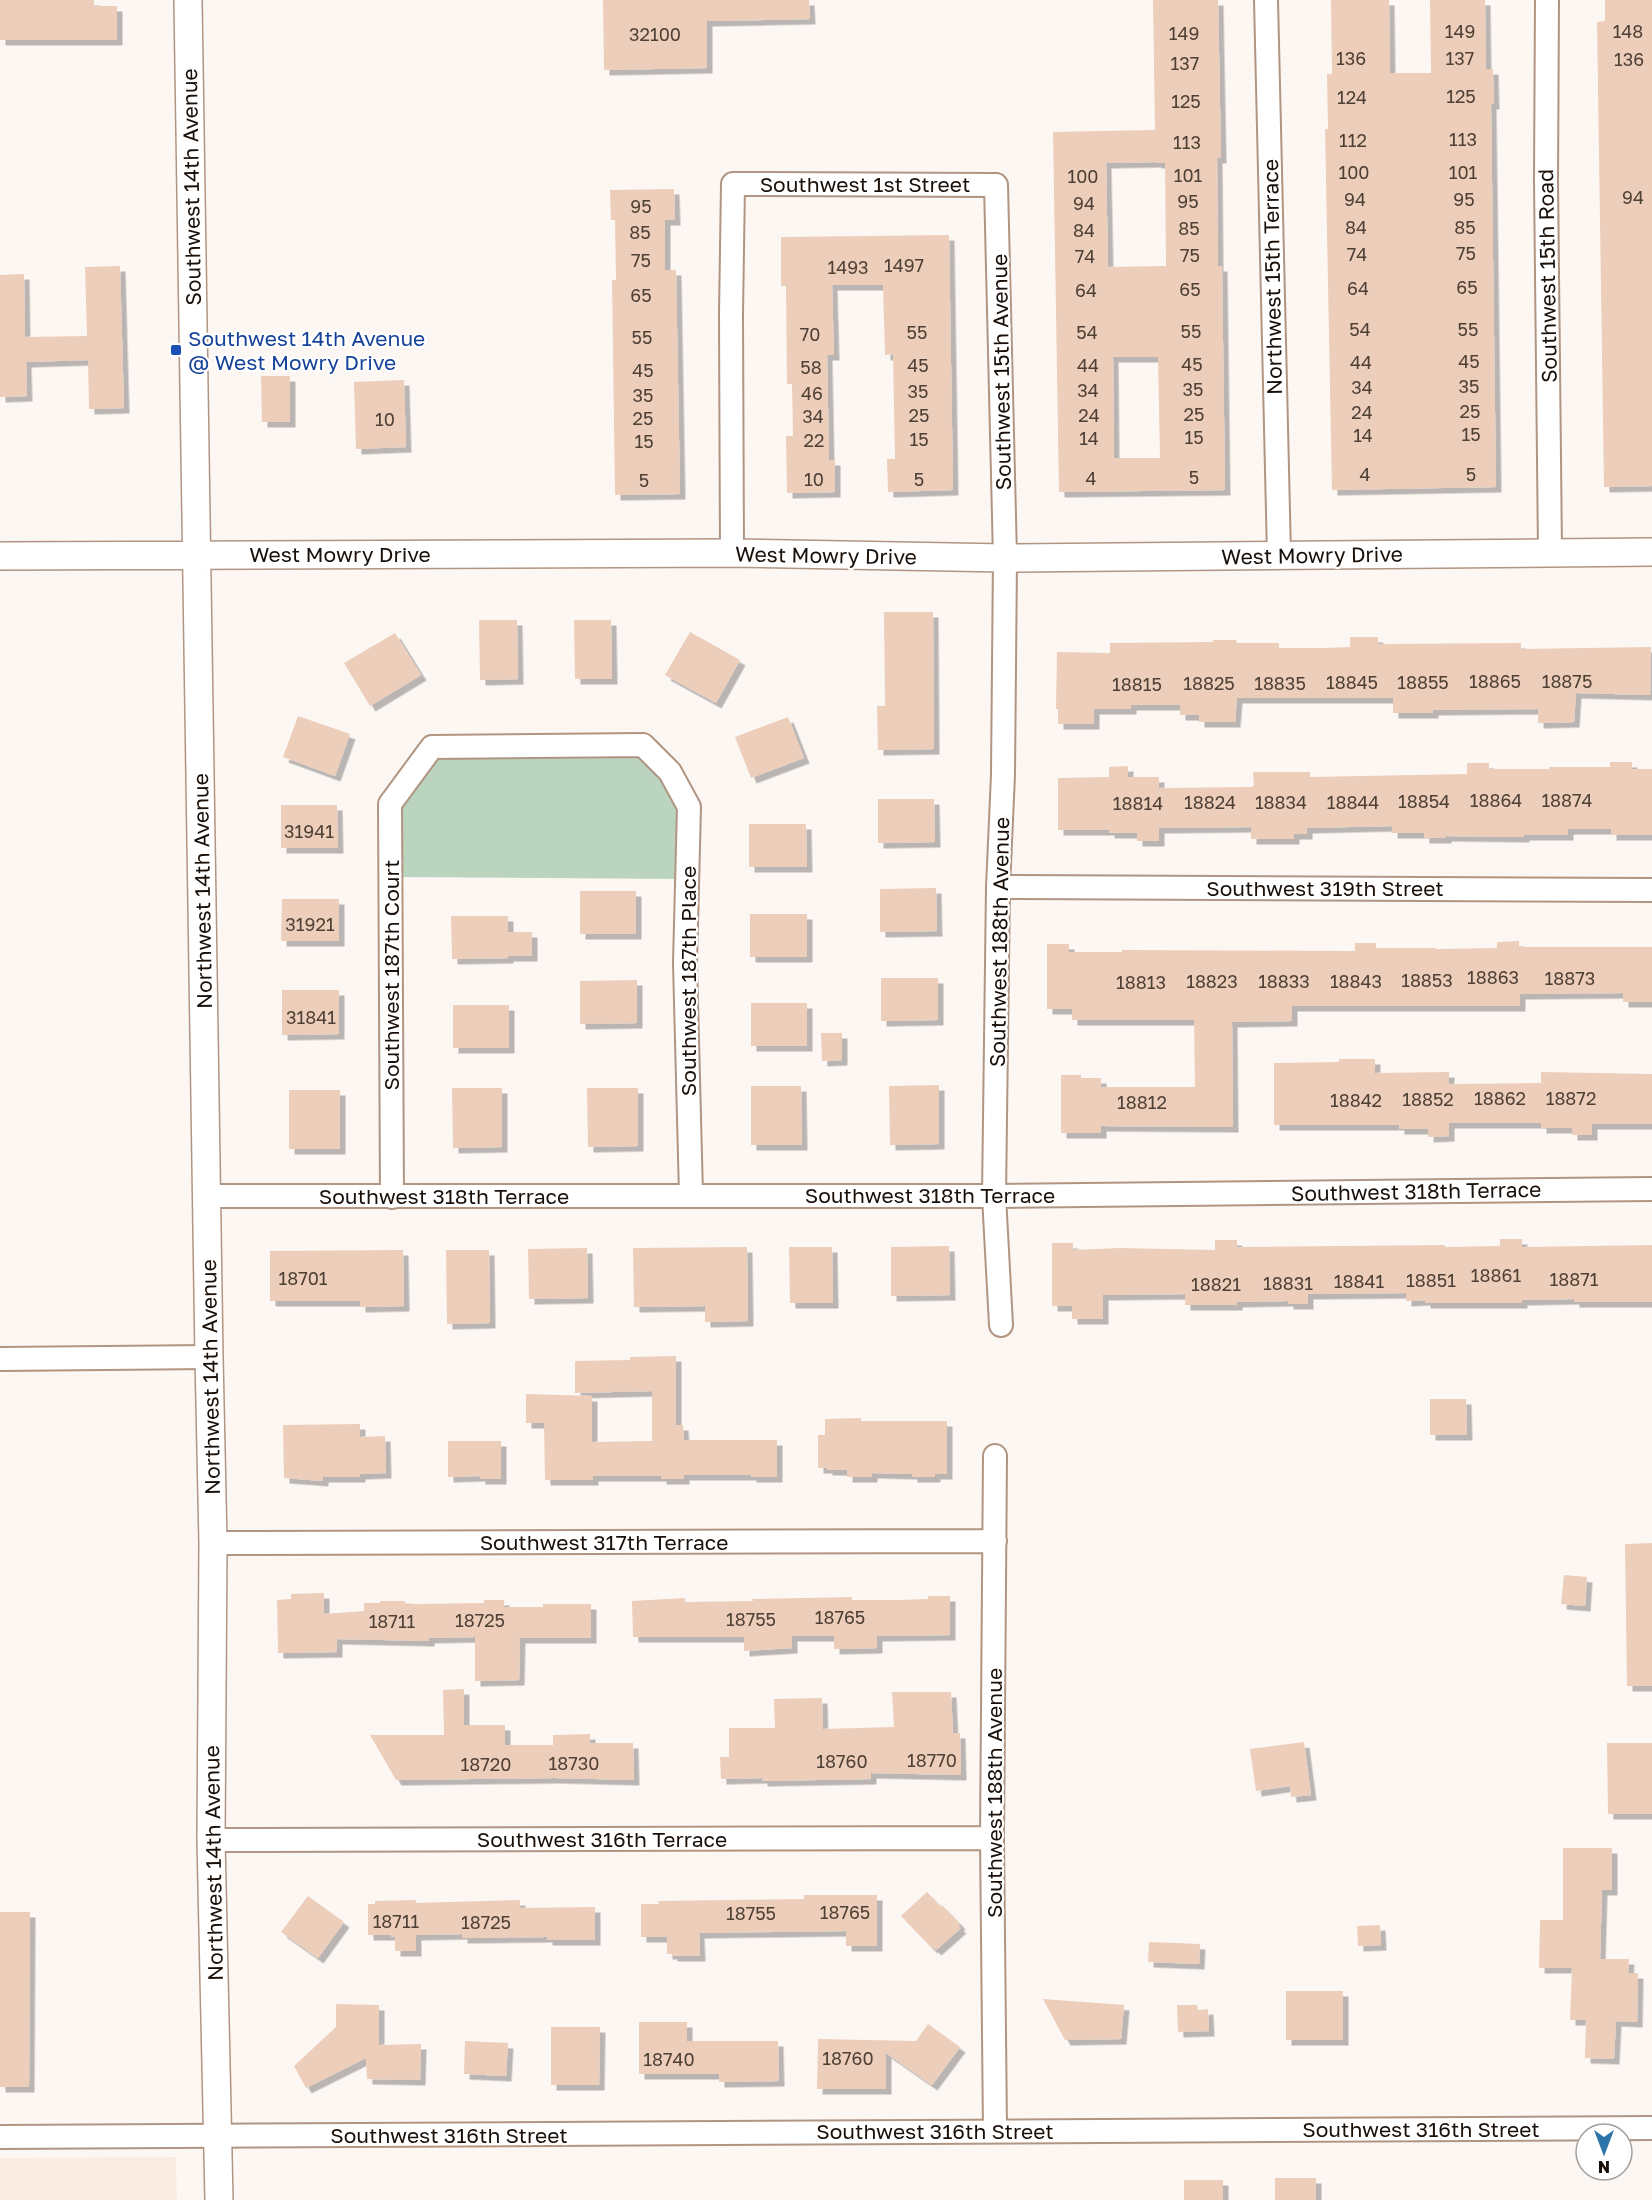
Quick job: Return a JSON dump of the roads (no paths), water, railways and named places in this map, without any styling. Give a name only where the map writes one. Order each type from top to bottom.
[{"type":"street","name":"Southwest 14th Avenue","points":[[188,0],[196,554]]},
{"type":"street","name":"Northwest 15th Terrace","points":[[1266,0],[1279,555]]},
{"type":"street","name":"Southwest 15th Road","points":[[1547,0],[1546,180],[1550,552]]},
{"type":"street","name":"Southwest 1st Street","points":[[732,553],[733,184],[996,185]]},
{"type":"street","name":"Southwest 15th Avenue","points":[[996,185],[1005,558]]},
{"type":"street","name":"West Mowry Drive","points":[[0,556],[732,553],[1005,558],[1652,552]]},
{"type":"street","name":"Northwest 14th Avenue","points":[[196,554],[213,1543],[211,1840],[219,2200]]},
{"type":"street","name":"Southwest 188th Avenue","points":[[1001,1325],[994,1196],[1005,558]]},
{"type":"street","name":"Southwest 187th Court","points":[[392,1197],[390,804],[432,747],[643,745],[670,772]]},
{"type":"street","name":"Southwest 187th Place","points":[[670,772],[689,807],[685,963],[691,1195]]},
{"type":"street","name":"Southwest 319th Street","points":[[998,886],[1652,890]]},
{"type":"street","name":"Southwest 318th Terrace","points":[[207,1196],[994,1196],[1652,1188]]},
{"type":"street","points":[[0,1359],[209,1357]]},
{"type":"street","name":"Southwest 188th Avenue","points":[[995,1456],[992,1838],[995,2131]]},
{"type":"street","name":"Southwest 317th Terrace","points":[[213,1543],[995,1541]]},
{"type":"street","name":"Southwest 316th Terrace","points":[[211,1840],[992,1838]]},
{"type":"street","name":"Southwest 316th Street","points":[[0,2137],[1652,2128]]},
{"type":"place","name":"Southwest 14th Avenue @ West Mowry Drive","points":[[176,350]]}]
